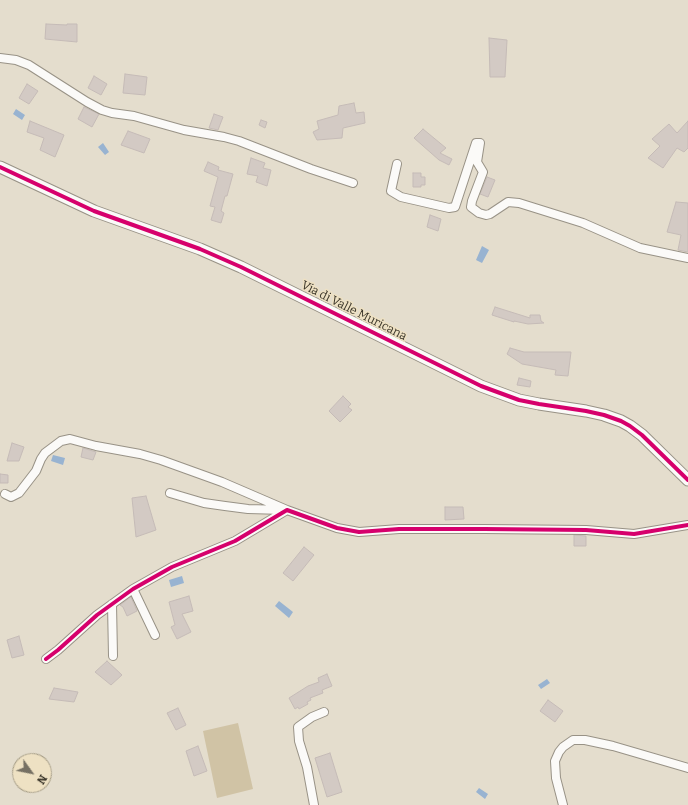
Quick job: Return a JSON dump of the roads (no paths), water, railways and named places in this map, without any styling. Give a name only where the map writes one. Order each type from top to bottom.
[{"type":"street","points":[[0,58],[16,60],[29,65],[102,110],[134,116],[184,130],[235,140],[311,169],[353,183]]},
{"type":"street","points":[[397,164],[391,191],[401,197],[449,208],[455,207],[476,143],[480,143],[477,162],[483,172],[471,207],[479,213],[486,215],[490,214],[508,202],[519,203],[583,223],[640,248],[688,258]]},
{"type":"street","name":"Via di Valle Muricana","points":[[0,167],[94,211],[195,247],[240,267],[481,386],[519,400],[586,411],[604,415],[620,421],[642,435],[688,480]]},
{"type":"street","points":[[5,494],[12,497],[19,493],[36,471],[45,453],[61,442],[70,439],[161,460],[222,482],[287,510],[337,528],[359,532],[399,529],[491,529],[586,530],[634,534],[688,525]]},
{"type":"street","points":[[170,493],[204,503],[248,509],[287,510]]},
{"type":"street","points":[[46,659],[112,604],[133,589],[178,564],[235,541],[287,510]]},
{"type":"street","points":[[133,589],[154,635]]},
{"type":"street","points":[[112,604],[113,656]]},
{"type":"street","points":[[314,805],[307,767],[299,741],[298,727],[312,717],[324,712]]},
{"type":"street","points":[[563,805],[556,778],[555,761],[558,752],[573,740],[585,740],[613,746],[688,768]]},
{"type":"water","points":[[16,109],[25,115],[22,120],[13,114]]},
{"type":"water","points":[[103,143],[109,152],[105,155],[98,147]]},
{"type":"water","points":[[482,246],[489,250],[482,263],[476,260]]},
{"type":"water","points":[[53,455],[65,458],[63,465],[51,461]]},
{"type":"water","points":[[182,576],[184,583],[171,587],[169,580]]},
{"type":"water","points":[[279,601],[293,612],[289,618],[275,606]]},
{"type":"water","points":[[547,679],[550,683],[541,689],[538,685]]},
{"type":"water","points":[[479,788],[488,794],[485,799],[476,792]]}]
